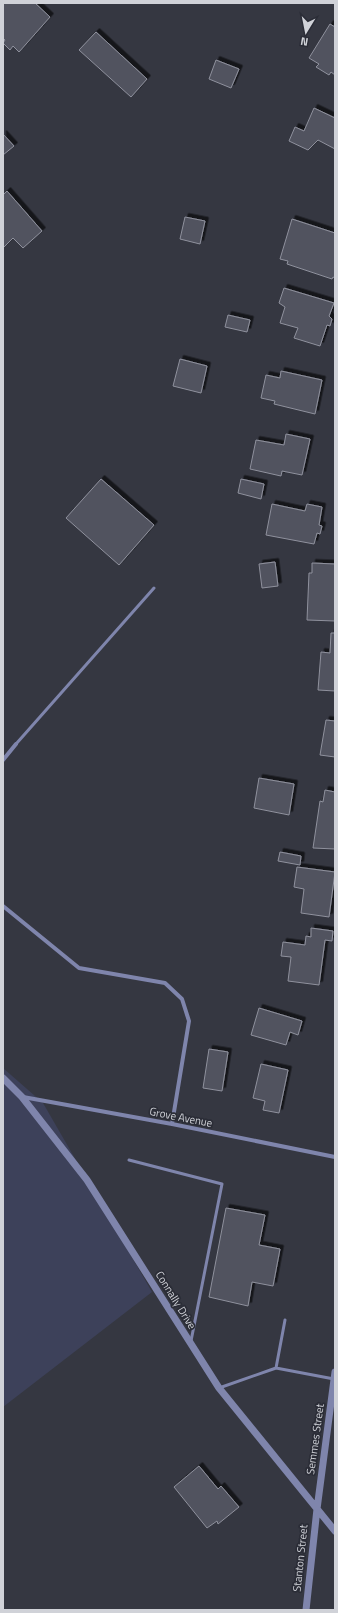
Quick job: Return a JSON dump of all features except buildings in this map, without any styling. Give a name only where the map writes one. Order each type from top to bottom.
[{"type":"street","points":[[3,760],[16,744]]},
{"type":"street","points":[[3,906],[79,968],[165,983],[182,999],[190,1021],[172,1124]]},
{"type":"street","name":"Connally Drive","points":[[3,1078],[22,1097],[88,1180],[219,1388],[335,1531]]},
{"type":"street","name":"Grove Avenue","points":[[22,1097],[172,1124],[335,1157]]},
{"type":"street","name":"Semmes Street","points":[[317,1509],[334,1375]]},
{"type":"street","name":"Stanton Street","points":[[306,1610],[317,1509]]},
{"type":"lane","points":[[16,744],[154,588]]},
{"type":"lane","points":[[129,1160],[222,1184],[191,1343]]},
{"type":"lane","points":[[276,1368],[285,1320]]},
{"type":"lane","points":[[219,1388],[276,1368],[334,1375]]},
{"type":"shaded area","points":[[3,1068],[43,1103],[152,1292],[3,1407]]}]
